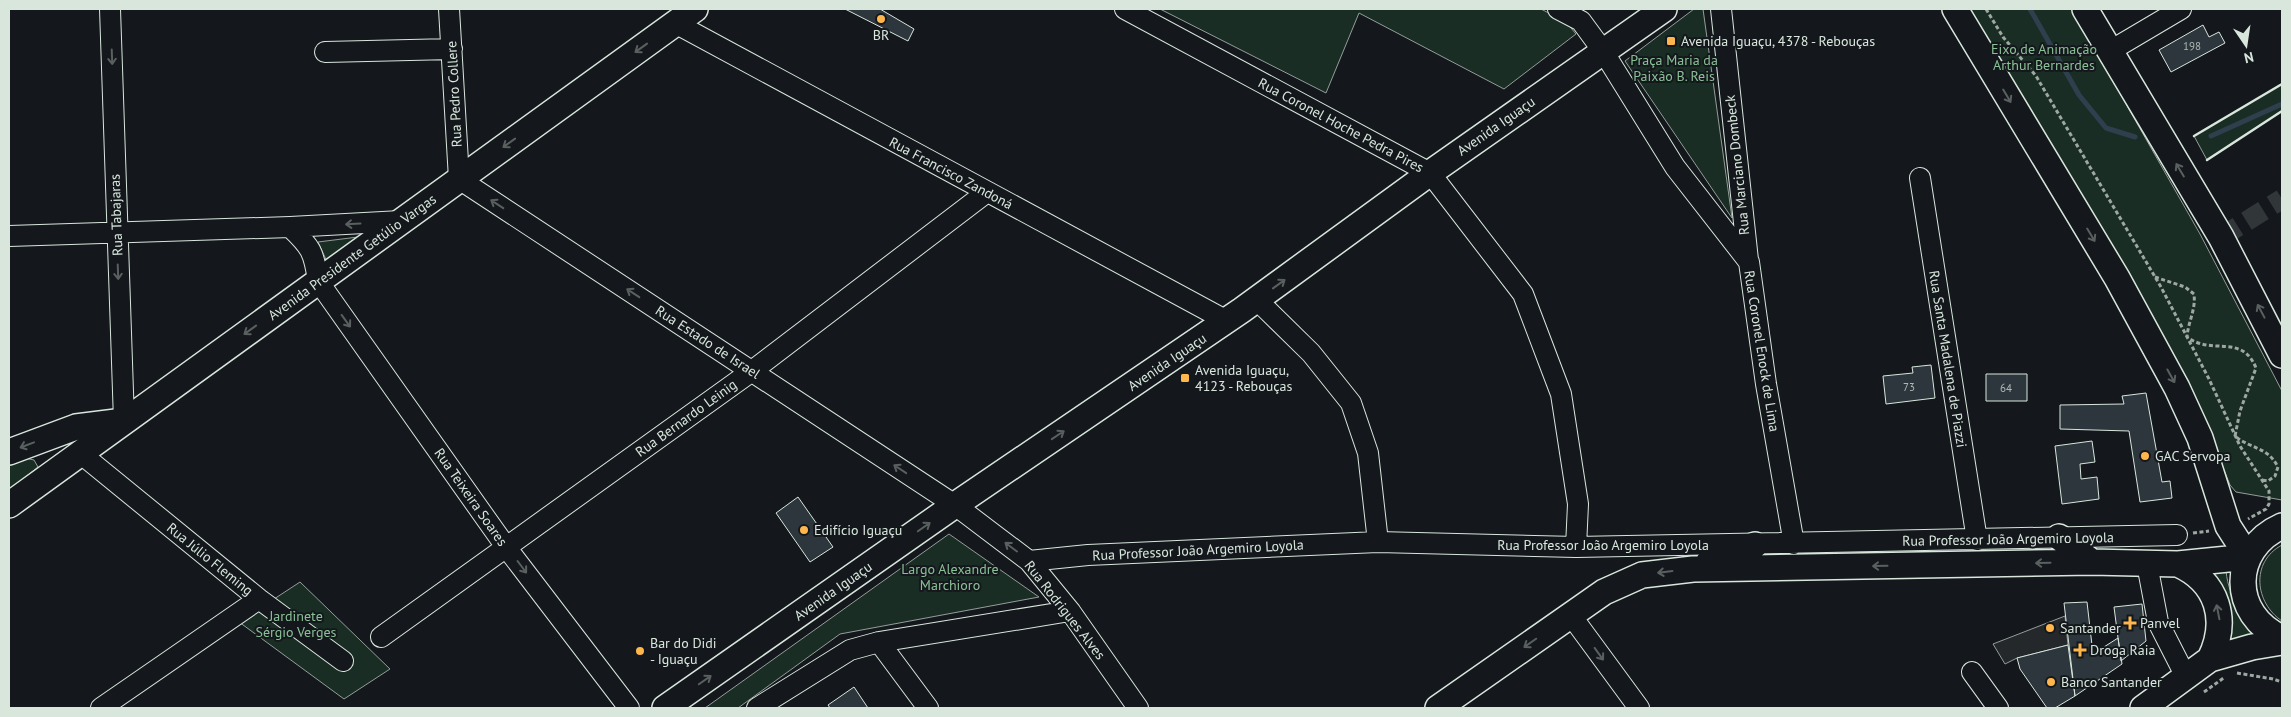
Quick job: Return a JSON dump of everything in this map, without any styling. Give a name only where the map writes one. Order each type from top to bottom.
[{"type":"main road","name":"Avenida Presidente Getúlio Vargas","points":[[9,504],[695,9]]},
{"type":"main road","name":"Avenida Iguaçu","points":[[665,708],[955,505],[1227,321],[1430,173],[1664,9]]},
{"type":"main road","points":[[1955,9],[2116,278],[2177,388],[2200,438],[2248,556]]},
{"type":"main road","points":[[2086,9],[2221,237],[2282,355]]},
{"type":"main road","points":[[9,452],[89,424],[124,421]]},
{"type":"main road","points":[[54,435],[80,453]]},
{"type":"main road","points":[[2218,560],[2235,524]]},
{"type":"main road","points":[[2282,526],[2263,537],[2248,556],[2243,580],[2247,604],[2260,625],[2282,638]]},
{"type":"main road","points":[[2060,537],[2092,562]]},
{"type":"main road","points":[[1693,569],[1755,545]]},
{"type":"main road","name":"Rua Professor João Argemiro Loyola","points":[[1438,708],[1570,614],[1604,592],[1642,575],[1693,569],[2092,562],[2178,564],[2248,556]]},
{"type":"main road","points":[[2143,708],[2192,687],[2210,659],[2219,635],[2219,618],[2215,601],[2200,578],[2178,564]]},
{"type":"main road","points":[[2210,659],[2252,647],[2282,642]]},
{"type":"street","name":"Rua Tabajaras","points":[[110,9],[124,421]]},
{"type":"street","name":"Rua Pedro Collere","points":[[449,9],[459,179]]},
{"type":"street","name":"Rua Coronel Hoche Pedra Pires","points":[[1125,9],[1430,173],[1523,294],[1561,394],[1578,504],[1576,547]]},
{"type":"street","name":"Rua Coronel Enock de Lima","points":[[1558,9],[1581,21],[1603,51],[1675,167],[1748,262],[1766,384],[1794,544]]},
{"type":"street","name":"Rua Marciano Dombeck","points":[[1721,9],[1748,262]]},
{"type":"street","points":[[2110,51],[2181,9]]},
{"type":"street","name":"Rua Francisco Zandoná","points":[[675,23],[1227,321]]},
{"type":"street","points":[[325,52],[452,50]]},
{"type":"street","name":"Rua Santa Madalena de Piazzi","points":[[1920,178],[1976,540]]},
{"type":"street","name":"Rua Estado de Israel","points":[[459,179],[955,505]]},
{"type":"street","name":"Rua Bernardo Leinig","points":[[381,637],[752,371],[987,192]]},
{"type":"street","points":[[9,236],[290,227],[401,221]]},
{"type":"street","points":[[290,227],[308,245],[315,261],[318,281]]},
{"type":"street","name":"Rua Teixeira Soares","points":[[318,281],[506,547],[629,708]]},
{"type":"street","points":[[1257,300],[1311,353],[1352,403],[1368,453],[1378,542]]},
{"type":"street","name":"Rua Júlio Fleming","points":[[80,453],[259,599],[343,662]]},
{"type":"street","name":"Rua Rodrigues Alves","points":[[955,505],[1029,561],[1070,611],[1138,708]]},
{"type":"street","name":"Rua Professor João Argemiro Loyola","points":[[1029,561],[1088,555],[1378,542],[1576,547],[1755,545],[2177,535]]},
{"type":"street","points":[[2147,564],[2158,622],[2192,687]]},
{"type":"street","points":[[101,708],[259,599]]},
{"type":"street","points":[[757,708],[850,650],[879,642],[1070,611]]},
{"type":"street","points":[[1570,614],[1639,708]]},
{"type":"street","points":[[879,642],[928,708]]},
{"type":"street","points":[[1972,672],[1998,708]]},
{"type":"path","points":[[1986,9],[2003,37],[2036,76],[2154,276],[2187,337],[2235,436],[2269,491],[2269,504],[2266,510],[2235,524]]},
{"type":"path","points":[[2154,276],[2185,287],[2194,294],[2195,306],[2187,328],[2187,337]]},
{"type":"path","points":[[2187,337],[2195,343],[2209,346],[2234,347],[2251,356],[2256,368],[2240,410],[2235,436]]},
{"type":"path","points":[[2235,436],[2244,444],[2260,449],[2272,456],[2278,467],[2275,476],[2268,481],[2262,480]]},
{"type":"path","points":[[2192,687],[2232,672],[2282,682]]},
{"type":"green space","points":[[1160,9],[1541,9],[1566,22],[1576,34],[1504,89],[1359,13],[1326,93]]},
{"type":"green space","name":"Praça Maria da Paixão B. Reis","points":[[1694,9],[1703,9],[1732,218],[1625,61]]},
{"type":"green space","name":"Eixo de Animação Arthur Bernardes","points":[[1958,9],[2072,9],[2200,234],[2282,391],[2282,500],[2236,492],[2230,485],[2190,385]]},
{"type":"green space","points":[[2282,84],[2282,111],[2207,160],[2194,136]]},
{"type":"green space","points":[[366,236],[330,268],[318,242]]},
{"type":"green space","points":[[25,458],[34,460],[38,467],[9,490],[9,465]]},
{"type":"green space","name":"Largo Alexandre Marchioro","points":[[949,534],[1039,597],[840,634],[738,708],[705,708]]},
{"type":"green space","points":[[2282,545],[2282,621],[2266,604],[2260,583],[2261,572],[2265,562],[2272,552]]},
{"type":"green space","points":[[2226,567],[2232,596],[2248,622],[2261,637],[2225,639],[2200,572]]},
{"type":"green space","name":"Jardinete Sérgio Verges","points":[[300,582],[390,669],[344,699],[239,622]]},
{"type":"shaded area","name":"Santander","points":[[2065,616],[2068,645],[2017,658],[2005,664],[1993,644]]},
{"type":"building","name":"BR","points":[[845,9],[880,9],[914,29],[908,41]]},
{"type":"building","points":[[2203,25],[2209,37],[2219,32],[2225,43],[2171,72],[2159,50]]},
{"type":"building","points":[[1931,365],[1935,398],[1886,404],[1883,376],[1913,373],[1912,367]]},
{"type":"building","points":[[1986,374],[2027,374],[2027,401],[1986,401]]},
{"type":"building","name":"GAC Servopa","points":[[2146,393],[2162,482],[2170,481],[2172,498],[2140,502],[2129,431],[2060,429],[2060,405],[2124,404],[2122,396]]},
{"type":"building","points":[[2092,441],[2095,462],[2080,464],[2081,479],[2097,477],[2099,499],[2062,504],[2055,446]]},
{"type":"building","name":"Edifício Iguaçu","points":[[798,497],[833,547],[810,562],[776,513]]},
{"type":"building","name":"Droga Raia","points":[[2087,602],[2093,654],[2118,638],[2122,664],[2075,696],[2064,603]]},
{"type":"building","name":"Panvel","points":[[2142,604],[2146,641],[2121,661],[2114,607]]},
{"type":"building","name":"Banco Santander","points":[[2068,645],[2075,696],[2055,708],[2047,708],[2020,669],[2017,658]]},
{"type":"building","points":[[854,687],[868,708],[830,708],[828,705]]},
{"type":"waterway","points":[[2030,9],[2079,95],[2106,128],[2135,137]]},
{"type":"waterway","points":[[2211,136],[2282,104]]},
{"type":"tunnel","points":[[2221,237],[2282,199]]},
{"type":"wall","points":[[2194,136],[2282,84]]},
{"type":"wall","points":[[2207,160],[2282,111]]},
{"type":"place","name":"BR","points":[[881,19]]},
{"type":"place","name":"Avenida Iguaçu, 4378 - Rebouças","points":[[1671,41]]},
{"type":"place","name":"Avenida Iguaçu, 4123 - Rebouças","points":[[1185,378]]},
{"type":"place","name":"GAC Servopa","points":[[2145,456]]},
{"type":"place","name":"Edifício Iguaçu","points":[[804,530]]},
{"type":"place","name":"Panvel","points":[[2130,623]]},
{"type":"place","name":"Santander","points":[[2050,628]]},
{"type":"place","name":"Droga Raia","points":[[2080,650]]},
{"type":"place","name":"Bar do Didi - Iguaçu","points":[[640,651]]},
{"type":"place","name":"Banco Santander","points":[[2051,682]]}]
